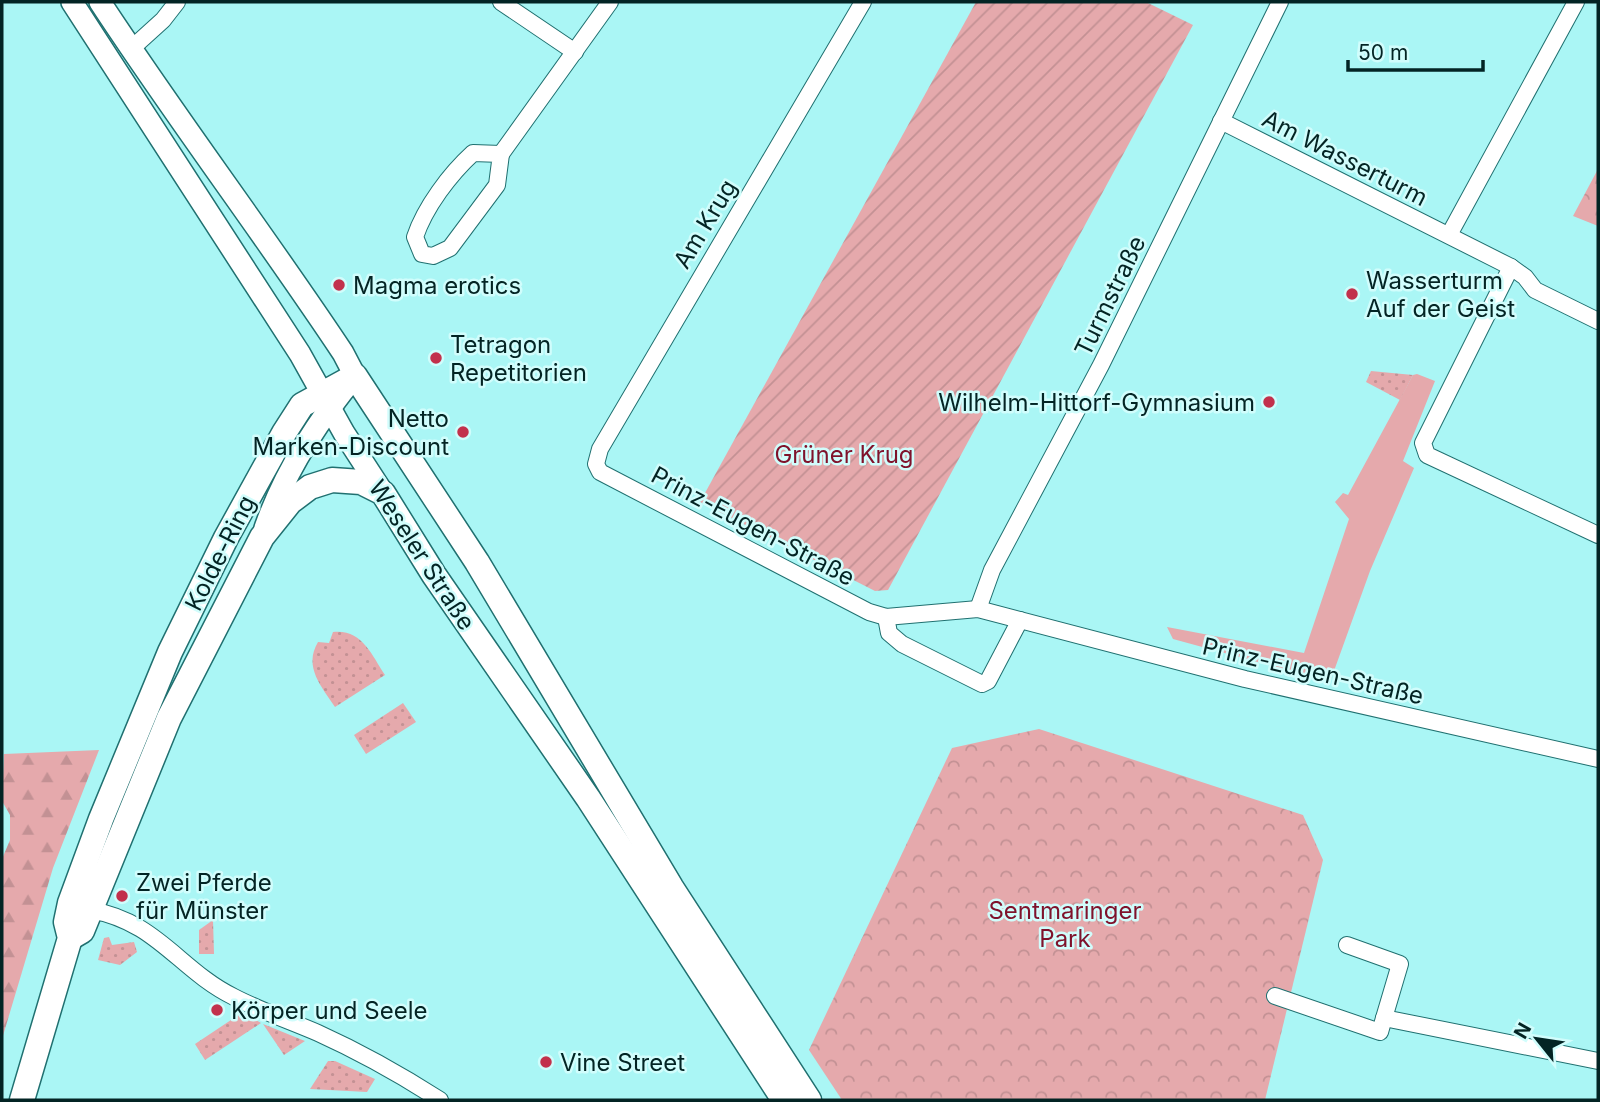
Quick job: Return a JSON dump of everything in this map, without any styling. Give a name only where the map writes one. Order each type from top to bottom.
[{"type":"main road","name":"Weseler Straße","points":[[72,2],[300,354],[383,494],[477,640],[588,798],[784,1100]]},
{"type":"main road","name":"Weseler Straße","points":[[100,2],[183,127],[244,207],[343,353],[355,376],[477,562],[671,887],[809,1100]]},
{"type":"main road","name":"Kolde-Ring","points":[[70,938],[82,930],[172,712],[262,537],[279,487],[325,400],[355,376]]},
{"type":"main road","name":"Kolde-Ring","points":[[22,1100],[70,938],[66,922],[70,904],[101,819],[170,652],[226,538],[284,433],[302,405],[325,400]]},
{"type":"main road","name":"Kolde-Ring","points":[[262,537],[295,497],[320,482],[346,479],[361,482],[383,494]]},
{"type":"street","points":[[131,49],[163,20],[177,2]]},
{"type":"street","points":[[501,2],[575,52]]},
{"type":"street","points":[[501,154],[472,153],[461,164],[420,222],[415,237],[422,254],[433,256],[450,248],[497,185],[501,154],[610,2]]},
{"type":"street","name":"Am Krug","points":[[600,472],[596,464],[600,449],[863,2]]},
{"type":"street","name":"Turmstraße","points":[[978,609],[992,570],[1101,365],[1280,2]]},
{"type":"street","points":[[1449,235],[1576,2]]},
{"type":"street","name":"Am Wasserturm","points":[[1221,121],[1511,267],[1525,277],[1535,290],[1598,321]]},
{"type":"street","points":[[1511,267],[1423,443],[1424,450],[1427,455],[1598,535]]},
{"type":"street","name":"Prinz-Eugen-Straße","points":[[600,472],[839,598],[886,617],[978,609],[1283,689],[1598,760]]},
{"type":"street","points":[[886,617],[889,633],[902,644],[982,684],[988,681],[1020,620]]},
{"type":"street","points":[[90,910],[126,919],[166,944],[190,967],[233,997],[321,1034],[437,1100]]},
{"type":"street","points":[[1275,996],[1380,1032],[1400,964],[1347,945]]},
{"type":"street","points":[[1384,1018],[1598,1061]]},
{"type":"green space","name":"Grüner Krug","points":[[976,2],[1146,2],[1193,25],[888,590],[875,591],[700,502]]},
{"type":"green space","points":[[1598,169],[1598,226],[1573,216]]},
{"type":"green space","points":[[1371,371],[1413,375],[1400,400],[1366,382]]},
{"type":"green space","points":[[1413,375],[1435,381],[1403,461],[1414,468],[1370,571],[1330,682],[1173,639],[1167,627],[1304,653],[1349,519],[1335,502],[1343,493],[1348,495]]},
{"type":"green space","points":[[333,632],[343,632],[359,639],[385,675],[335,707],[316,676],[312,660],[318,642],[329,643]]},
{"type":"green space","points":[[403,703],[416,722],[366,754],[354,735]]},
{"type":"green space","name":"Sentmaringer Park","points":[[1039,729],[1303,815],[1323,860],[1265,1100],[842,1100],[809,1050],[952,748]]},
{"type":"green space","points":[[99,750],[53,868],[2,1039],[2,859],[10,840],[10,815],[2,801],[4,754]]},
{"type":"green space","points":[[213,920],[214,954],[199,954],[199,930]]},
{"type":"green space","points":[[109,937],[112,945],[134,942],[137,952],[120,965],[98,960],[104,938]]},
{"type":"green space","points":[[243,1012],[261,1023],[205,1060],[195,1044]]},
{"type":"green space","points":[[263,1024],[305,1041],[284,1055]]},
{"type":"green space","points":[[328,1061],[335,1061],[375,1079],[367,1092],[310,1089]]},
{"type":"place","name":"Magma erotics","points":[[339,285]]},
{"type":"place","name":"Wasserturm Auf der Geist","points":[[1352,294]]},
{"type":"place","name":"Tetragon Repetitorien","points":[[436,358]]},
{"type":"place","name":"Wilhelm-Hittorf-Gymnasium","points":[[1269,402]]},
{"type":"place","name":"Netto Marken-Discount","points":[[463,432]]},
{"type":"place","name":"Zwei Pferde für Münster","points":[[122,896]]},
{"type":"place","name":"Körper und Seele","points":[[217,1010]]},
{"type":"place","name":"Vine Street","points":[[546,1062]]}]
